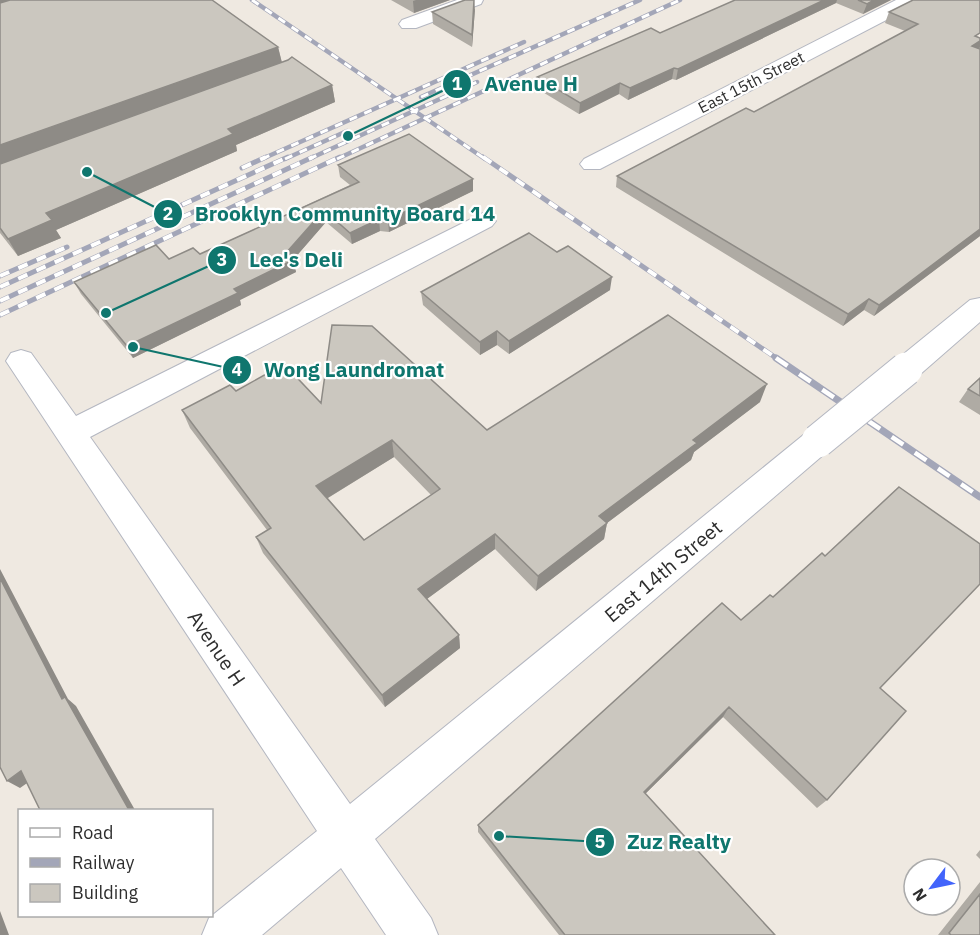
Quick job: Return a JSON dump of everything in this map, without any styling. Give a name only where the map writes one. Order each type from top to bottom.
[{"type":"street","points":[[409,24],[474,0]]},
{"type":"street","name":"East 15th Street","points":[[592,164],[910,0]]},
{"type":"street","points":[[70,433],[483,221]]},
{"type":"street","name":"East 14th Street","points":[[226,935],[980,307]]},
{"type":"street","name":"Avenue H","points":[[21,361],[414,935]]},
{"type":"building","points":[[10,0],[212,0],[278,47],[0,145],[0,3]]},
{"type":"building","points":[[465,0],[474,0],[472,35],[432,12]]},
{"type":"building","points":[[735,0],[824,0],[678,69],[674,68],[630,88],[620,83],[580,103],[537,77],[651,28],[660,33]]},
{"type":"building","points":[[858,0],[874,0],[867,4]]},
{"type":"building","points":[[913,0],[980,0],[980,33],[975,36],[980,38],[980,41],[972,46],[980,49],[980,229],[879,305],[869,299],[848,314],[617,176],[746,108],[754,112],[918,24],[889,12]]},
{"type":"building","points":[[292,57],[332,85],[228,129],[233,134],[46,213],[52,220],[8,239],[0,228],[0,164]]},
{"type":"building","points":[[409,134],[473,179],[388,220],[379,219],[350,233],[324,210],[286,253],[293,260],[234,289],[238,293],[127,346],[74,282],[156,245],[169,259],[193,248],[200,254],[359,182],[338,165]]},
{"type":"building","points":[[529,233],[557,252],[568,246],[612,277],[509,341],[497,331],[480,342],[421,292]]},
{"type":"building","points":[[668,315],[767,384],[693,440],[697,443],[599,516],[607,523],[538,576],[495,534],[418,589],[459,635],[382,695],[256,537],[271,528],[182,410],[230,385],[236,391],[284,364],[321,403],[332,325],[372,326],[487,430]],"holes":[[[392,440],[440,489],[364,540],[316,486]]]},
{"type":"building","points":[[980,378],[980,396],[968,389]]},
{"type":"building","points":[[899,487],[980,544],[980,584],[880,688],[906,711],[827,800],[729,707],[644,792],[775,935],[565,935],[478,825],[722,603],[741,620],[770,595],[773,597],[822,553],[825,556]]},
{"type":"building","points":[[0,578],[62,699],[65,697],[128,809],[40,809],[21,771],[7,781],[0,767]]},
{"type":"building","points":[[980,894],[980,935],[951,935],[949,933]]},
{"type":"railway","points":[[252,0],[397,99]]},
{"type":"railway","points":[[421,97],[640,0]]},
{"type":"railway","points":[[425,118],[680,0]]},
{"type":"railway","points":[[397,99],[524,42]]},
{"type":"railway","points":[[414,111],[477,82]]},
{"type":"railway","points":[[262,159],[397,99]]},
{"type":"railway","points":[[397,99],[414,111]]},
{"type":"railway","points":[[309,159],[414,111]]},
{"type":"railway","points":[[414,111],[425,118]]},
{"type":"railway","points":[[337,159],[425,118]]},
{"type":"railway","points":[[425,118],[485,159]]},
{"type":"railway","points":[[285,159],[347,131]]},
{"type":"railway","points":[[242,168],[266,157]]},
{"type":"railway","points":[[0,287],[288,157]]},
{"type":"railway","points":[[0,301],[313,157]]},
{"type":"railway","points":[[0,315],[340,157]]},
{"type":"railway","points":[[483,157],[779,360]]},
{"type":"railway","points":[[0,276],[67,247]]},
{"type":"railway","points":[[776,358],[980,497]]},
{"type":"place","name":"Avenue H","points":[[348,136]]},
{"type":"place","name":"Brooklyn Community Board 14","points":[[87,172]]},
{"type":"place","name":"Lee's Deli","points":[[106,313]]},
{"type":"place","name":"Wong Laundromat","points":[[133,347]]},
{"type":"place","name":"Zuz Realty","points":[[499,836]]}]
